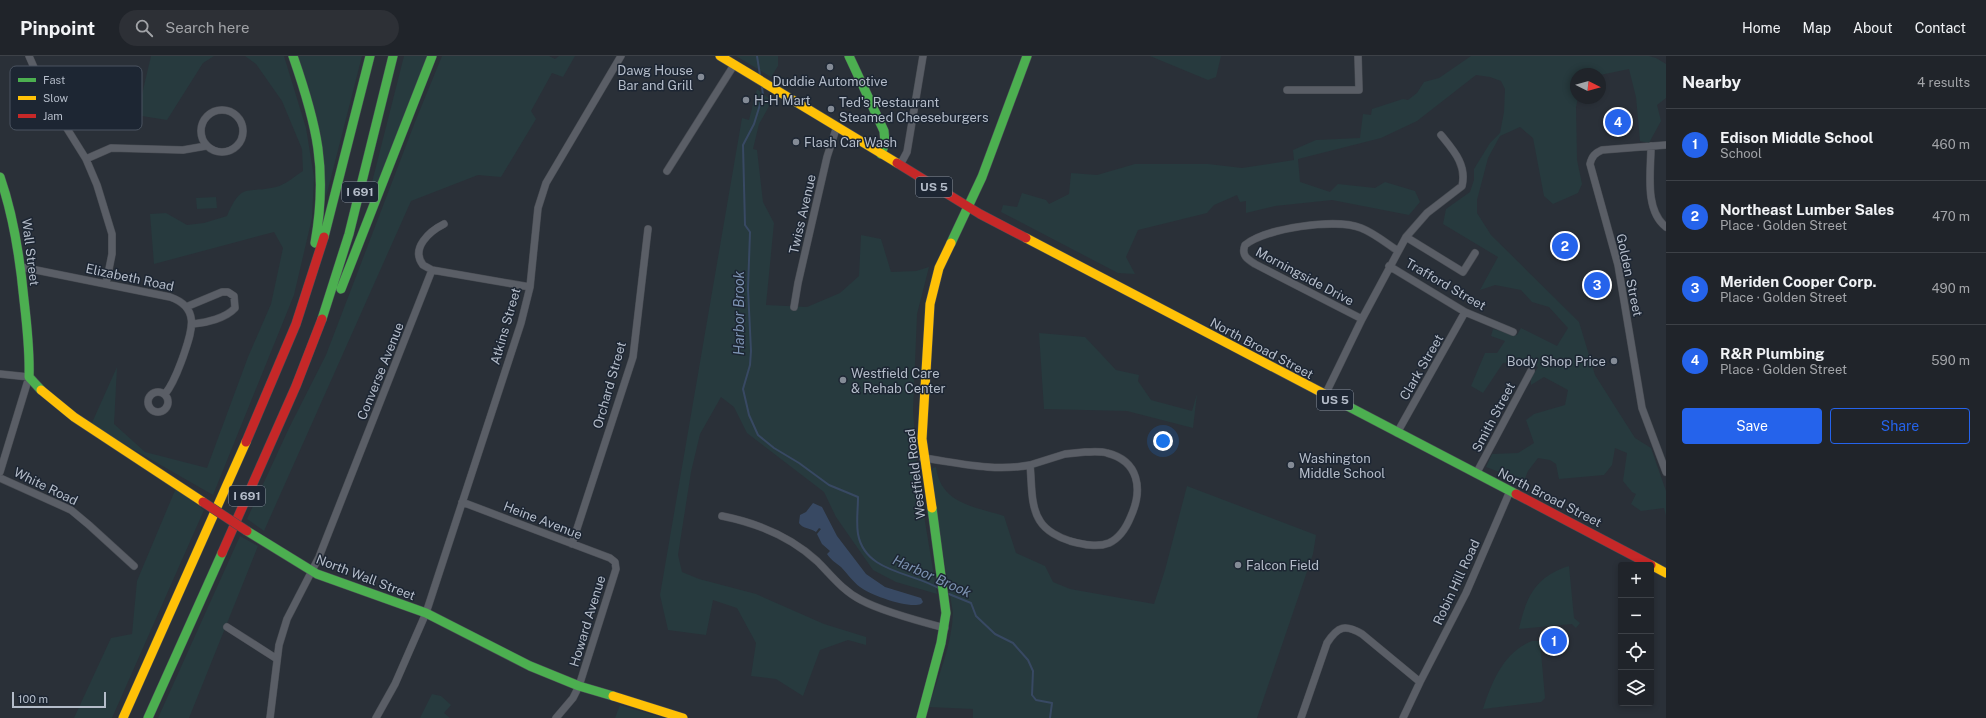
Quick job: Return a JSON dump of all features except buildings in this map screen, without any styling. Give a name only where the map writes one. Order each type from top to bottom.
[{"type":"main road","points":[[293,56],[316,126],[322,174],[320,216],[307,273],[307,294]]},
{"type":"main road","name":"I 691","points":[[123,718],[269,390],[307,294],[329,222],[370,56]]},
{"type":"main road","name":"I 691","points":[[148,718],[292,393],[320,326],[353,220],[393,56]]},
{"type":"main road","points":[[320,326],[336,302],[432,56]]},
{"type":"main road","name":"US 5","points":[[720,56],[837,126],[969,208]]},
{"type":"main road","points":[[849,56],[884,131],[885,143],[881,154]]},
{"type":"main road","name":"Westfield Road","points":[[921,718],[945,628],[945,600],[943,583],[923,458],[921,426],[928,316],[931,294],[943,258],[969,208],[982,177],[1027,56]]},
{"type":"main road","name":"Wall Street","points":[[1,183],[14,217],[21,267],[29,354],[29,377]]},
{"type":"main road","name":"North Broad Street","points":[[969,208],[1645,562]]},
{"type":"main road","name":"North Wall Street","points":[[29,377],[50,398],[74,417],[247,531],[313,572],[426,614],[530,666],[579,686],[683,718]]},
{"type":"main road","name":"North Broad Street","points":[[1654,567],[1666,573]]},
{"type":"street","points":[[29,56],[33,66]]},
{"type":"street","name":"Atkins Street","points":[[376,718],[396,684],[426,614],[521,323],[530,287],[536,222],[546,183],[621,56]]},
{"type":"street","points":[[900,166],[907,152],[923,56]]},
{"type":"street","points":[[1287,90],[1359,90],[1358,56]]},
{"type":"street","points":[[667,171],[734,65]]},
{"type":"street","points":[[86,159],[110,148],[183,150],[206,146],[212,151],[226,152],[238,145],[242,140],[243,131],[238,118],[227,110],[213,112],[207,115],[200,127],[200,134],[206,146]]},
{"type":"street","name":"Twiss Avenue","points":[[794,307],[798,283],[827,157],[837,126]]},
{"type":"street","points":[[68,130],[86,159],[112,234],[112,254],[106,284]]},
{"type":"street","points":[[1325,395],[1389,266],[1406,237],[1427,214],[1462,186],[1463,170],[1459,158],[1441,135]]},
{"type":"street","name":"Golden Street","points":[[1666,145],[1602,150],[1596,152],[1591,158],[1590,164],[1618,265],[1642,408],[1666,472]]},
{"type":"street","points":[[1651,146],[1652,205],[1660,222],[1666,226]]},
{"type":"street","points":[[444,224],[430,232],[421,244],[420,261],[423,265],[432,270],[530,287]]},
{"type":"street","name":"Morningside Drive","points":[[1362,319],[1246,259],[1244,254],[1245,245],[1262,237],[1296,227],[1343,224],[1362,228],[1398,251]]},
{"type":"street","name":"Orchard Street","points":[[572,544],[632,357],[648,229]]},
{"type":"street","points":[[1406,237],[1463,272],[1475,253]]},
{"type":"street","name":"Trafford Street","points":[[1389,266],[1465,312],[1512,332]]},
{"type":"street","name":"Elizabeth Road","points":[[21,267],[170,297],[181,302],[186,307],[192,318],[192,324]]},
{"type":"street","name":"Converse Avenue","points":[[270,718],[279,645],[287,619],[313,572],[432,270]]},
{"type":"street","points":[[165,394],[174,380],[192,332],[192,324],[204,323],[232,312],[235,308],[234,296],[228,292],[222,292],[186,307]]},
{"type":"street","name":"Clark Street","points":[[1397,433],[1465,312]]},
{"type":"street","name":"Smith Street","points":[[1476,474],[1531,371]]},
{"type":"street","points":[[0,374],[29,377]]},
{"type":"street","name":"Wall Street","points":[[0,472],[29,377]]},
{"type":"street","points":[[923,458],[993,468],[1010,468],[1030,465],[1065,454],[1085,452],[1107,453],[1125,462],[1135,474],[1139,490],[1136,505],[1128,524],[1119,536],[1108,543],[1094,546],[1064,539],[1040,522],[1035,510],[1030,465]]},
{"type":"street","name":"White Road","points":[[0,478],[71,510],[90,525],[134,566]]},
{"type":"street","name":"Robin Hill Road","points":[[1403,718],[1466,593],[1510,491]]},
{"type":"street","name":"Heine Avenue","points":[[462,502],[610,558],[615,562]]},
{"type":"street","points":[[722,516],[753,524],[788,539],[808,553],[846,590],[861,600],[945,628]]},
{"type":"street","name":"Howard Avenue","points":[[556,718],[573,698],[579,686],[616,569],[615,562]]},
{"type":"street","points":[[227,627],[277,659]]},
{"type":"street","points":[[1301,718],[1327,643],[1333,634],[1341,628],[1352,628],[1362,634],[1420,682]]},
{"type":"green space","points":[[151,56],[214,56],[203,63],[167,120],[142,116],[142,94]]},
{"type":"green space","points":[[245,56],[284,56],[306,128],[314,177],[312,218],[294,295],[213,495],[91,425],[117,367],[114,424],[145,452],[207,468],[248,357],[271,304],[283,248],[274,232],[154,264],[150,214],[166,213],[187,225],[204,223],[227,216],[237,198],[246,191],[279,186],[303,171],[302,149],[282,101],[256,64]]},
{"type":"green space","points":[[297,56],[362,56],[326,197]]},
{"type":"green space","points":[[404,56],[428,56],[371,204],[367,202]]},
{"type":"green space","points":[[442,56],[549,56],[555,59],[559,56],[575,56],[563,77],[552,73],[531,111],[536,119],[501,177],[478,175],[411,201],[264,531],[247,519],[289,428],[326,355],[415,122]]},
{"type":"green space","points":[[736,56],[778,56],[778,66],[771,77]]},
{"type":"green space","points":[[1150,56],[1221,56],[1216,77],[1208,80]]},
{"type":"green space","points":[[1471,56],[1649,56],[1666,64],[1666,98],[1657,105],[1661,121],[1649,143],[1640,141],[1636,97],[1629,69],[1606,74],[1606,68],[1570,68],[1570,104],[1577,104],[1577,160],[1582,184],[1578,193],[1553,204],[1544,196],[1533,138],[1520,127],[1500,136],[1488,158],[1477,200],[1477,213],[1491,235],[1579,322],[1595,375],[1635,438],[1651,448],[1666,491],[1666,516],[1664,508],[1641,511],[1631,504],[1636,494],[1632,492],[1623,481],[1627,453],[1615,448],[1612,465],[1604,475],[1559,479],[1556,464],[1550,460],[1538,458],[1528,471],[1524,481],[1486,467],[1492,454],[1518,453],[1534,443],[1526,420],[1534,414],[1565,405],[1568,390],[1544,377],[1531,385],[1531,378],[1538,367],[1520,361],[1503,363],[1483,393],[1471,386],[1485,353],[1497,353],[1505,341],[1491,336],[1493,329],[1517,335],[1521,328],[1557,346],[1568,328],[1549,307],[1532,302],[1521,290],[1495,285],[1480,290],[1498,257],[1443,224],[1446,209],[1470,192],[1474,180],[1474,169],[1490,143],[1500,133],[1504,112],[1505,89],[1501,81],[1490,77],[1476,75],[1417,121],[1381,138],[1298,159],[1300,182],[1330,192],[1338,184],[1375,188],[1385,182],[1415,191],[1420,202],[1409,215],[1332,200],[1275,206],[1246,213],[1246,201],[1240,202],[1237,195],[1214,205],[1207,213],[1138,230],[1126,257],[1135,274],[1118,273],[1001,212],[1003,205],[1017,207],[1022,193],[1046,200],[1049,204],[1069,194],[1071,173],[1097,175],[1135,164],[1208,164],[1242,168],[1294,160],[1293,150],[1316,140],[1360,138],[1363,114],[1371,115],[1372,109],[1403,99],[1408,100],[1417,93],[1424,82],[1439,78]]},
{"type":"green space","points":[[757,89],[772,101],[759,124],[753,149],[757,150],[763,202],[774,223],[766,305],[807,307],[840,293],[859,276],[861,235],[881,239],[891,272],[916,271],[929,267],[917,314],[913,410],[918,479],[937,594],[896,582],[873,570],[836,517],[824,492],[747,433],[734,407],[721,397],[700,434],[691,472],[678,555],[682,572],[699,579],[756,594],[824,624],[866,637],[866,645],[848,640],[820,650],[803,696],[776,679],[751,676],[756,643],[737,608],[713,600],[706,635],[668,630],[660,595],[742,118],[749,120]]},
{"type":"green space","points":[[216,197],[217,208],[197,209],[196,198]]},
{"type":"green space","points":[[1039,333],[1085,337],[1116,370],[1139,375],[1138,381],[1151,400],[1192,411],[1197,394],[1193,428],[1127,411],[1044,409]]},
{"type":"green space","name":"Falcon Field","points":[[936,467],[939,479],[944,489],[960,502],[1004,516],[1016,553],[1045,566],[1053,582],[1070,589],[1154,604],[1165,570],[1187,486],[1316,535],[1313,554],[1257,718],[973,718],[973,709],[929,707],[947,649],[953,613],[930,475],[933,468]]},
{"type":"green space","points":[[176,488],[204,510],[112,718],[74,718],[111,638],[132,634],[137,581]]},
{"type":"green space","points":[[240,536],[258,546],[189,718],[158,718]]},
{"type":"green space","points":[[1569,566],[1574,618],[1580,623],[1576,628],[1572,624],[1519,629],[1525,607],[1534,589],[1548,576]]},
{"type":"green space","points":[[1532,641],[1540,641],[1545,698],[1541,702],[1483,709],[1500,669],[1514,652]]},
{"type":"green space","points":[[432,694],[441,696],[451,705],[444,713],[450,718],[420,718]]},
{"type":"green space","points":[[620,705],[663,718],[615,718]]},
{"type":"water","points":[[813,503],[822,507],[837,536],[866,574],[885,587],[921,598],[923,602],[915,605],[899,603],[872,594],[857,585],[827,554],[830,551],[822,544],[817,534],[821,529],[819,528],[816,532],[799,523],[800,515],[806,512]]},
{"type":"waterway","name":"Harbor Brook","points":[[757,56],[760,75]]},
{"type":"waterway","name":"Harbor Brook","points":[[762,87],[763,95],[754,124],[743,145],[745,225],[750,232],[748,289],[751,351],[750,365],[743,389],[749,415],[758,435],[774,448],[799,463],[829,485],[858,497],[858,534],[862,547],[870,557],[892,570],[929,583],[940,589]]},
{"type":"waterway","name":"Harbor Brook","points":[[949,594],[971,603],[976,616],[995,634],[1013,643],[1028,660],[1033,671],[1032,695],[1036,700],[1052,703],[1050,718]]},
{"type":"traffic: fast","points":[[293,56],[314,126],[318,148],[320,193],[319,217],[315,243]]},
{"type":"traffic: fast","points":[[324,237],[370,56]]},
{"type":"traffic: fast","points":[[322,319],[349,234],[393,56]]},
{"type":"traffic: fast","points":[[341,289],[432,56]]},
{"type":"traffic: fast","points":[[849,56],[884,131],[885,143],[881,154]]},
{"type":"traffic: fast","points":[[951,243],[982,177],[1027,56]]},
{"type":"traffic: fast","points":[[0,177],[13,222],[18,253],[28,338],[29,377],[41,390]]},
{"type":"traffic: fast","points":[[1336,400],[1516,494]]},
{"type":"traffic: fast","points":[[921,718],[941,643],[946,613],[932,508]]},
{"type":"traffic: fast","points":[[247,531],[317,574],[426,613],[530,666],[579,686],[613,696]]},
{"type":"traffic: fast","points":[[148,718],[222,553]]},
{"type":"traffic: slow","points":[[720,56],[897,163]]},
{"type":"traffic: slow","points":[[1026,238],[1336,400]]},
{"type":"traffic: slow","points":[[932,508],[922,439],[930,304],[939,268],[951,243]]},
{"type":"traffic: slow","points":[[41,390],[74,417],[203,502]]},
{"type":"traffic: slow","points":[[123,718],[246,442]]},
{"type":"traffic: slow","points":[[1654,567],[1666,573]]},
{"type":"traffic: slow","points":[[613,696],[683,718]]},
{"type":"traffic: jam","points":[[897,163],[980,214],[1026,238]]},
{"type":"traffic: jam","points":[[246,442],[296,324],[324,237]]},
{"type":"traffic: jam","points":[[222,553],[296,386],[322,319]]},
{"type":"traffic: jam","points":[[1516,494],[1645,562]]},
{"type":"traffic: jam","points":[[203,502],[247,531]]},
{"type":"place","name":"Duddie Automotive","points":[[830,67]]},
{"type":"place","name":"Dawg House Bar and Grill","points":[[701,77]]},
{"type":"place","name":"H-H Mart","points":[[746,100]]},
{"type":"place","name":"Ted's Restaurant Steamed Cheeseburgers","points":[[831,109]]},
{"type":"place","name":"R&R Plumbing","points":[[1618,122]]},
{"type":"place","name":"Flash Car Wash","points":[[796,142]]},
{"type":"place","name":"Northeast Lumber Sales","points":[[1565,246]]},
{"type":"place","name":"Meriden Cooper Corp.","points":[[1597,285]]},
{"type":"place","name":"Body Shop Price","points":[[1614,361]]},
{"type":"place","name":"Westfield Care & Rehab Center","points":[[843,380]]},
{"type":"place","name":"Washington Middle School","points":[[1291,465]]},
{"type":"place","name":"Falcon Field","points":[[1238,565]]},
{"type":"place","name":"Edison Middle School","points":[[1554,641]]}]
